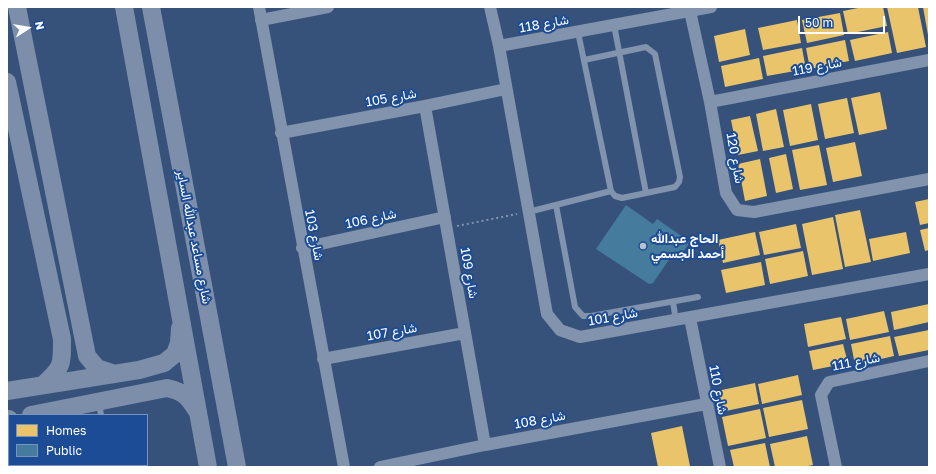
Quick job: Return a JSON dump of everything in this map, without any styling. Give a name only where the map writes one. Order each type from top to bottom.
[{"type":"street","points":[[17,7],[32,89],[87,356],[97,368],[115,374]]},
{"type":"street","name":"شارع مساعد عبدالله الساير","points":[[124,7],[200,415],[208,467]]},
{"type":"street","name":"شارع مساعد عبدالله الساير","points":[[151,7],[237,467]]},
{"type":"street","name":"شارع 103","points":[[258,7],[344,467]]},
{"type":"street","points":[[261,20],[328,7]]},
{"type":"street","name":"شارع 101","points":[[490,7],[499,46],[547,314],[560,330],[580,337],[676,321],[929,274]]},
{"type":"street","name":"شارع 118","points":[[499,46],[711,7]]},
{"type":"street","name":"شارع 120","points":[[690,11],[710,102],[726,193],[737,210],[754,212],[929,179]]},
{"type":"street","name":"شارع 119","points":[[710,102],[929,60]]},
{"type":"street","points":[[8,88],[15,99],[22,100],[29,96],[32,89]]},
{"type":"street","points":[[8,88],[62,339],[62,362],[57,372],[43,384]]},
{"type":"street","name":"شارع 105","points":[[281,132],[425,106],[506,89]]},
{"type":"street","name":"شارع 109","points":[[425,106],[485,444]]},
{"type":"street","name":"شارع 106","points":[[302,248],[446,222]]},
{"type":"street","points":[[7,391],[43,384],[139,370],[164,363],[175,354],[179,344],[180,310]]},
{"type":"street","name":"شارع 110","points":[[690,318],[706,404],[720,467]]},
{"type":"street","name":"شارع 107","points":[[323,359],[465,333]]},
{"type":"street","name":"شارع 111","points":[[836,467],[821,395],[829,382],[929,361]]},
{"type":"street","points":[[139,370],[143,381],[142,393]]},
{"type":"street","points":[[41,414],[100,408],[142,393],[167,388],[180,390],[188,397],[200,415]]},
{"type":"street","name":"شارع 108","points":[[380,467],[485,444],[706,404]]},
{"type":"lane","points":[[614,25],[646,193]]},
{"type":"lane","points":[[578,32],[611,191],[615,196],[622,198],[675,187],[679,182],[680,177],[655,54],[652,50],[646,47],[584,60]]},
{"type":"lane","points":[[528,212],[611,191]]},
{"type":"lane","points":[[556,205],[575,307],[583,316],[591,316],[698,297]]},
{"type":"lane","points":[[674,302],[676,321]]},
{"type":"path","points":[[446,222],[528,212]]},
{"type":"building: Homes","points":[[863,7],[883,7],[887,26],[848,34],[843,11]]},
{"type":"building: Homes","points":[[887,7],[918,7],[926,47],[897,53]]},
{"type":"building: Homes","points":[[923,7],[929,7],[929,35],[928,35]]},
{"type":"building: Homes","points":[[840,13],[844,35],[807,43],[802,20]]},
{"type":"building: Homes","points":[[797,20],[801,43],[763,50],[758,28]]},
{"type":"building: Homes","points":[[745,29],[750,55],[719,62],[714,36]]},
{"type":"building: Homes","points":[[888,32],[892,53],[855,61],[850,40]]},
{"type":"building: Homes","points":[[845,40],[849,61],[810,69],[806,48]]},
{"type":"building: Homes","points":[[802,48],[806,69],[767,76],[763,56]]},
{"type":"building: Homes","points":[[759,58],[763,79],[725,87],[721,66]]},
{"type":"building: Homes","points":[[880,92],[887,129],[859,135],[851,98]]},
{"type":"building: Homes","points":[[847,98],[854,133],[825,139],[818,104]]},
{"type":"building: Homes","points":[[811,104],[818,140],[790,146],[783,110]]},
{"type":"building: Homes","points":[[776,109],[784,147],[763,151],[756,114]]},
{"type":"building: Homes","points":[[750,116],[758,151],[738,155],[731,120]]},
{"type":"building: Homes","points":[[855,142],[862,176],[833,182],[826,148]]},
{"type":"building: Homes","points":[[819,145],[827,185],[800,190],[792,150]]},
{"type":"building: Homes","points":[[786,154],[793,189],[776,193],[769,158]]},
{"type":"building: Homes","points":[[760,159],[767,196],[745,201],[738,164]]},
{"type":"building: Homes","points":[[929,199],[929,223],[920,225],[915,202]]},
{"type":"building: Homes","points":[[860,210],[871,262],[845,267],[835,215]]},
{"type":"building: Homes","points":[[833,217],[843,269],[812,275],[802,224]]},
{"type":"building: Homes","points":[[796,224],[801,248],[764,255],[759,232]]},
{"type":"building: Homes","points":[[929,228],[929,250],[925,251],[920,230]]},
{"type":"building: Homes","points":[[755,232],[760,255],[723,263],[718,240]]},
{"type":"building: Homes","points":[[906,232],[910,253],[873,261],[869,239]]},
{"type":"building: Homes","points":[[803,251],[808,276],[770,284],[765,259]]},
{"type":"building: Homes","points":[[761,262],[765,285],[726,293],[721,270]]},
{"type":"building: Homes","points":[[929,304],[929,322],[894,330],[891,312]]},
{"type":"building: Homes","points":[[884,311],[889,332],[850,340],[846,319]]},
{"type":"building: Homes","points":[[841,317],[846,339],[808,347],[804,324]]},
{"type":"building: Homes","points":[[929,330],[929,350],[899,356],[894,337]]},
{"type":"building: Homes","points":[[890,336],[894,356],[855,365],[851,344]]},
{"type":"building: Homes","points":[[843,344],[848,363],[813,370],[809,351]]},
{"type":"building: Homes","points":[[798,375],[802,395],[762,404],[758,384]]},
{"type":"building: Homes","points":[[755,383],[759,404],[721,412],[717,391]]},
{"type":"building: Homes","points":[[802,400],[808,429],[769,437],[763,408]]},
{"type":"building: Homes","points":[[760,409],[766,438],[728,446],[722,417]]},
{"type":"building: Homes","points":[[682,426],[690,466],[658,467],[651,433]]},
{"type":"building: Homes","points":[[807,436],[813,465],[803,467],[775,467],[770,444]]},
{"type":"building: Homes","points":[[765,443],[770,467],[734,467],[730,450]]},
{"type":"building: Public","name":"الحاج عبدالله أحمد الجسمي","points":[[626,205],[653,224],[657,219],[690,242],[681,255],[675,251],[653,283],[649,284],[596,249]]},
{"type":"place","name":"الحاج عبدالله أحمد الجسمي","points":[[643,246]]}]
